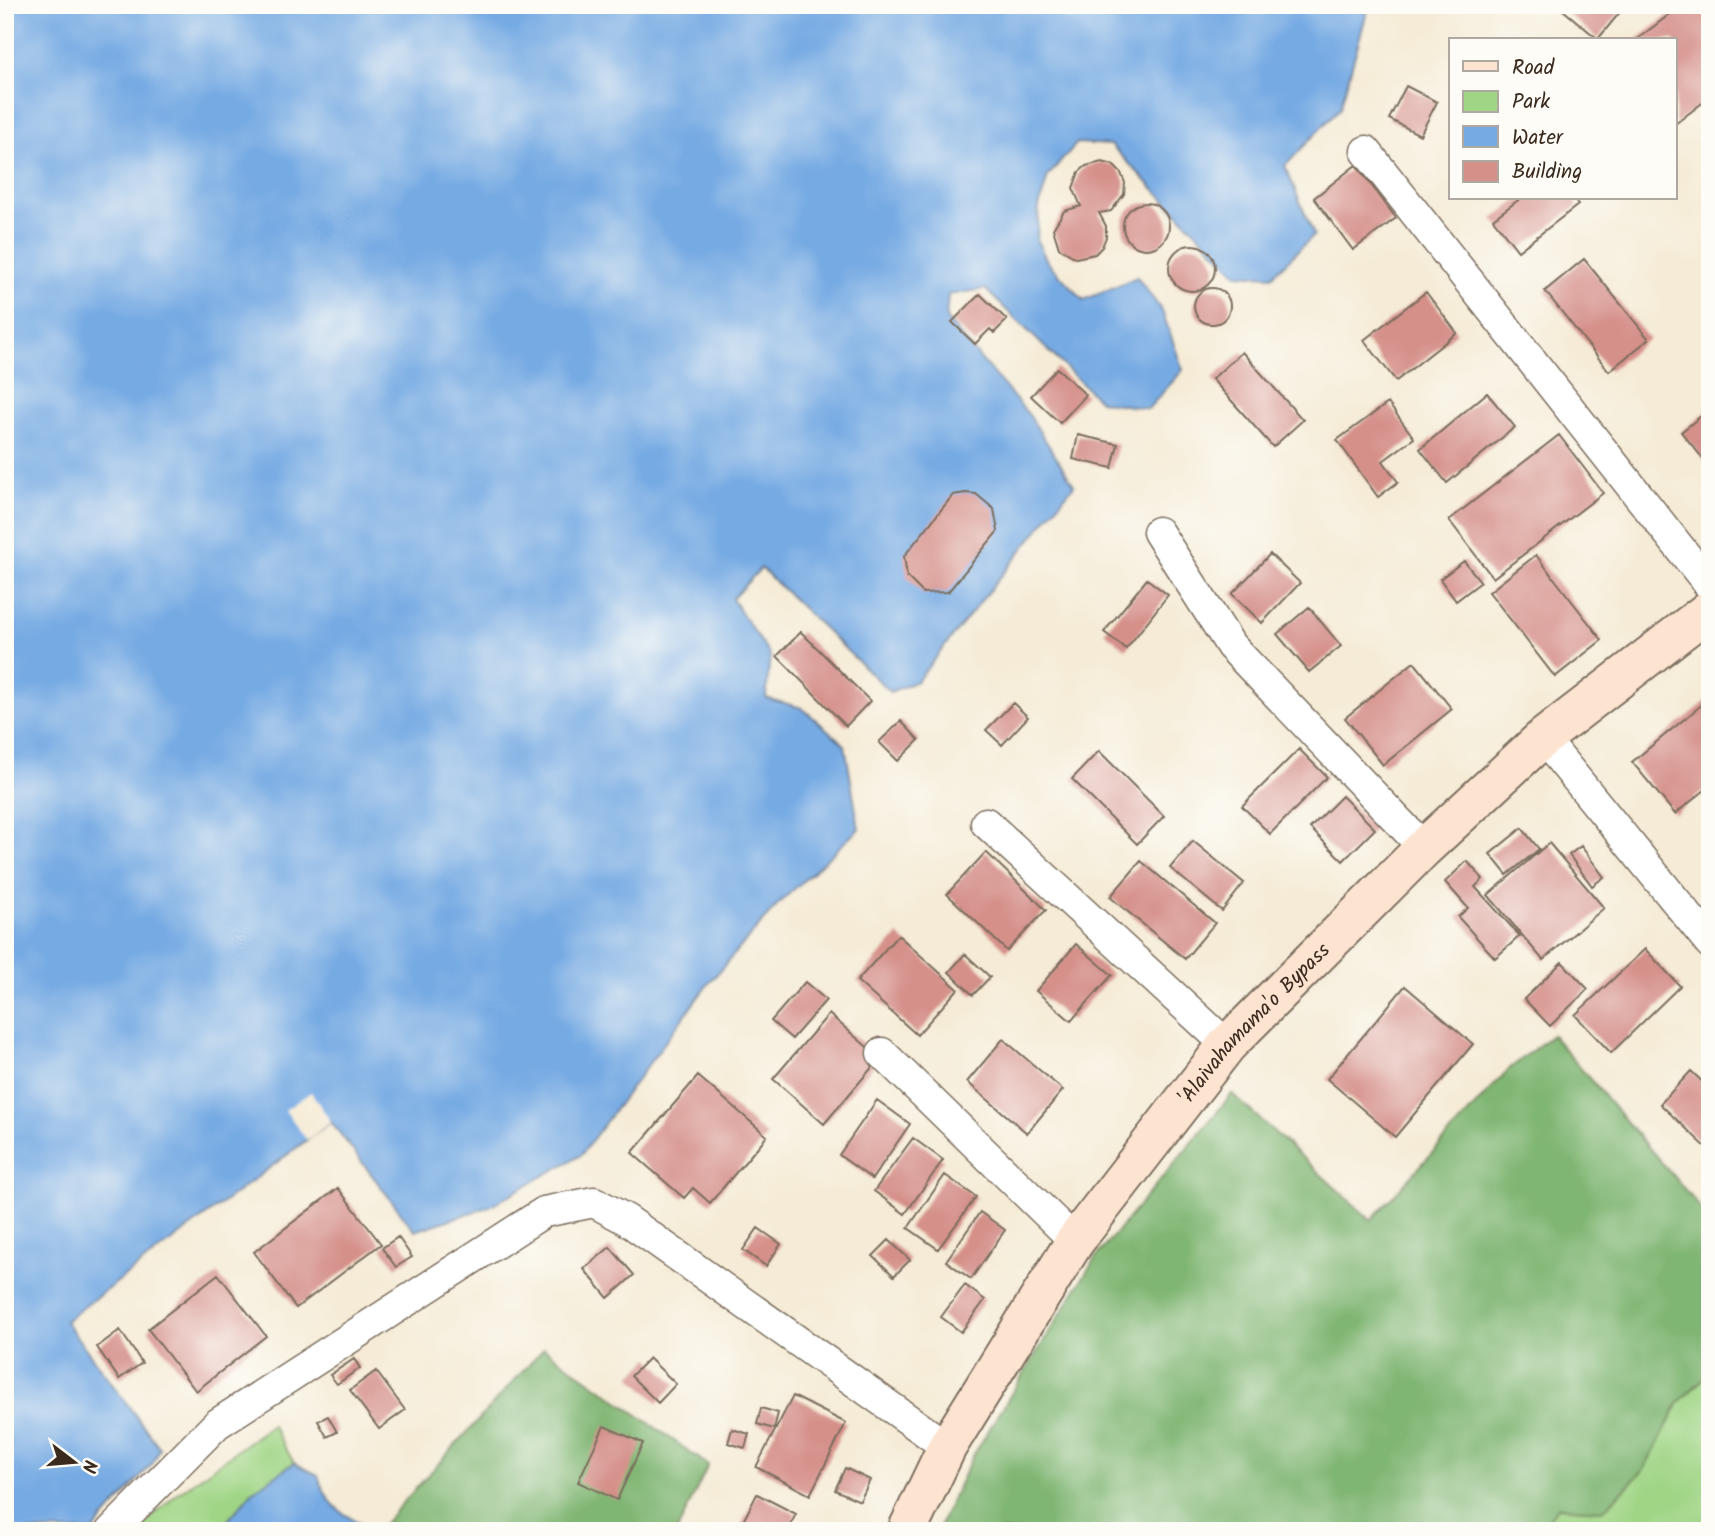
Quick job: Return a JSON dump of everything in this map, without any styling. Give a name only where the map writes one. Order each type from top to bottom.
[{"type":"main road","name":"'Alaivahamama'o Bypass","points":[[907,1531],[947,1447],[1075,1241],[1227,1045],[1424,848],[1543,738],[1710,609]]},
{"type":"street","points":[[1366,151],[1710,586]]},
{"type":"street","points":[[1158,532],[1231,646],[1424,848]]},
{"type":"street","points":[[1543,738],[1710,943]]},
{"type":"street","points":[[986,823],[1227,1045]]},
{"type":"street","points":[[881,1053],[1075,1241]]},
{"type":"street","points":[[111,1531],[217,1424],[544,1212],[594,1202],[627,1220],[947,1447]]},
{"type":"green space","points":[[1552,1035],[1710,1219],[1710,1372],[1679,1402],[1644,1470],[1603,1510],[1558,1507],[1540,1531],[937,1531],[971,1459],[1095,1258],[1232,1094],[1371,1220],[1508,1070]]},
{"type":"green space","points":[[544,1348],[708,1465],[677,1531],[377,1531]]},
{"type":"green space","points":[[1710,1372],[1710,1531],[1540,1531],[1557,1507],[1603,1510],[1644,1470],[1679,1402]]},
{"type":"green space","points":[[272,1425],[294,1463],[253,1491],[219,1531],[136,1531],[177,1494]]},
{"type":"water","points":[[5,5],[1369,5],[1340,108],[1285,166],[1314,235],[1272,276],[1237,274],[1111,145],[1077,143],[1048,176],[1039,207],[1037,241],[1048,263],[1084,300],[1137,277],[1162,311],[1183,370],[1148,409],[1100,401],[985,289],[948,295],[946,319],[1029,415],[1074,485],[917,681],[890,692],[761,568],[732,599],[770,655],[766,698],[802,708],[845,745],[859,829],[778,904],[709,983],[581,1155],[488,1207],[415,1231],[331,1122],[65,1321],[160,1448],[153,1463],[93,1531],[5,1531]]},
{"type":"water","points":[[294,1463],[318,1475],[332,1503],[373,1531],[219,1531],[253,1491]]},
{"type":"pier","points":[[311,1092],[331,1122],[307,1140],[285,1110]]},
{"type":"building","points":[[1557,5],[1626,5],[1597,38]]},
{"type":"building","points":[[1682,5],[1698,5],[1710,21],[1710,97],[1676,123],[1676,38],[1639,38]]},
{"type":"building","points":[[1406,86],[1437,102],[1420,135],[1389,119]]},
{"type":"building","points":[[1102,162],[1113,165],[1121,173],[1125,183],[1124,194],[1111,211],[1099,213],[1106,226],[1102,247],[1095,254],[1076,258],[1059,248],[1053,229],[1064,211],[1081,206],[1073,188],[1079,172],[1086,166]]},
{"type":"building","points":[[1356,165],[1396,218],[1353,250],[1314,198]]},
{"type":"building","points":[[1518,200],[1574,200],[1578,205],[1518,251],[1493,219]]},
{"type":"building","points":[[1146,203],[1162,210],[1169,226],[1162,242],[1146,249],[1130,242],[1123,226],[1130,210]]},
{"type":"building","points":[[1192,245],[1208,252],[1215,268],[1208,284],[1192,291],[1176,284],[1169,268],[1176,252]]},
{"type":"building","points":[[1584,259],[1649,339],[1609,371],[1545,291]]},
{"type":"building","points":[[1212,288],[1225,293],[1230,306],[1225,319],[1212,324],[1199,319],[1194,306],[1199,293]]},
{"type":"building","points":[[1426,292],[1457,333],[1396,381],[1364,340]]},
{"type":"building","points":[[980,294],[1007,320],[994,333],[990,329],[975,344],[952,322]]},
{"type":"building","points":[[1242,352],[1303,420],[1273,447],[1212,379]]},
{"type":"building","points":[[1057,368],[1086,395],[1060,423],[1031,396]]},
{"type":"building","points":[[1487,393],[1515,427],[1447,483],[1420,449]]},
{"type":"building","points":[[1388,403],[1414,438],[1383,461],[1398,482],[1378,497],[1337,440]]},
{"type":"building","points":[[1710,409],[1710,467],[1681,432]]},
{"type":"building","points":[[1078,435],[1118,444],[1112,468],[1073,459]]},
{"type":"building","points":[[1559,435],[1603,493],[1493,578],[1449,520]]},
{"type":"building","points":[[976,494],[994,509],[998,531],[948,592],[923,593],[907,577],[904,556],[953,495]]},
{"type":"building","points":[[1270,554],[1300,583],[1262,623],[1232,594]]},
{"type":"building","points":[[1536,555],[1602,640],[1555,677],[1489,592]]},
{"type":"building","points":[[1464,561],[1481,582],[1456,601],[1440,579]]},
{"type":"building","points":[[1147,579],[1168,595],[1126,649],[1104,632]]},
{"type":"building","points":[[1309,607],[1341,646],[1309,672],[1277,634]]},
{"type":"building","points":[[801,632],[870,701],[846,726],[777,656]]},
{"type":"building","points":[[1414,662],[1452,709],[1383,765],[1345,718]]},
{"type":"building","points":[[1710,698],[1710,786],[1675,814],[1632,762]]},
{"type":"building","points":[[1013,703],[1028,717],[1002,745],[986,730]]},
{"type":"building","points":[[901,721],[919,740],[898,761],[879,742]]},
{"type":"building","points":[[1299,749],[1327,777],[1270,834],[1242,806]]},
{"type":"building","points":[[1099,751],[1164,816],[1137,844],[1072,779]]},
{"type":"building","points":[[1342,796],[1375,829],[1343,861],[1310,828]]},
{"type":"building","points":[[1522,828],[1539,849],[1507,875],[1490,854]]},
{"type":"building","points":[[1193,841],[1244,883],[1222,911],[1170,868]]},
{"type":"building","points":[[1549,843],[1604,908],[1543,960],[1488,895]]},
{"type":"building","points":[[1581,846],[1604,877],[1592,886],[1569,855]]},
{"type":"building","points":[[986,852],[1046,910],[1007,951],[947,894]]},
{"type":"building","points":[[1141,861],[1215,923],[1185,959],[1110,897]]},
{"type":"building","points":[[1467,861],[1483,879],[1475,887],[1520,936],[1495,958],[1458,917],[1468,908],[1445,882]]},
{"type":"building","points":[[898,935],[958,989],[917,1035],[857,981]]},
{"type":"building","points":[[1076,944],[1112,975],[1071,1021],[1036,991]]},
{"type":"building","points":[[1645,949],[1680,986],[1611,1053],[1575,1015]]},
{"type":"building","points":[[965,954],[990,977],[973,995],[949,972]]},
{"type":"building","points":[[1562,962],[1588,989],[1550,1026],[1524,999]]},
{"type":"building","points":[[805,982],[826,1000],[792,1039],[771,1021]]},
{"type":"building","points":[[1405,986],[1473,1044],[1395,1137],[1327,1079]]},
{"type":"building","points":[[829,1014],[880,1058],[824,1124],[773,1079]]},
{"type":"building","points":[[1003,1039],[1063,1090],[1027,1133],[967,1082]]},
{"type":"building","points":[[1691,1071],[1710,1089],[1710,1151],[1660,1104]]},
{"type":"building","points":[[698,1076],[767,1136],[710,1203],[693,1188],[684,1198],[632,1153]]},
{"type":"building","points":[[877,1100],[910,1124],[872,1179],[839,1155]]},
{"type":"building","points":[[913,1138],[943,1160],[905,1214],[874,1191]]},
{"type":"building","points":[[945,1175],[976,1197],[938,1249],[908,1228]]},
{"type":"building","points":[[338,1188],[381,1244],[296,1308],[254,1252]]},
{"type":"building","points":[[980,1212],[1005,1230],[971,1279],[946,1261]]},
{"type":"building","points":[[758,1228],[781,1244],[766,1266],[743,1250]]},
{"type":"building","points":[[398,1237],[412,1257],[396,1267],[382,1248]]},
{"type":"building","points":[[889,1240],[910,1260],[894,1276],[873,1256]]},
{"type":"building","points":[[610,1247],[634,1275],[608,1298],[584,1269]]},
{"type":"building","points":[[218,1274],[266,1336],[196,1391],[148,1329]]},
{"type":"building","points":[[965,1285],[985,1300],[961,1332],[941,1317]]},
{"type":"building","points":[[120,1330],[142,1363],[119,1379],[97,1347]]},
{"type":"building","points":[[649,1358],[676,1384],[658,1403],[631,1376]]},
{"type":"building","points":[[354,1359],[360,1368],[337,1384],[330,1375]]},
{"type":"building","points":[[376,1371],[405,1410],[379,1429],[350,1390]]},
{"type":"building","points":[[793,1396],[846,1423],[810,1495],[756,1467]]},
{"type":"building","points":[[761,1408],[778,1413],[774,1429],[757,1424]]},
{"type":"building","points":[[328,1416],[337,1432],[327,1437],[318,1421]]},
{"type":"building","points":[[604,1426],[643,1443],[617,1500],[578,1482]]},
{"type":"building","points":[[732,1429],[749,1434],[745,1448],[728,1443]]},
{"type":"building","points":[[845,1468],[870,1480],[860,1501],[835,1490]]},
{"type":"building","points":[[757,1494],[796,1514],[787,1531],[738,1531]]}]
